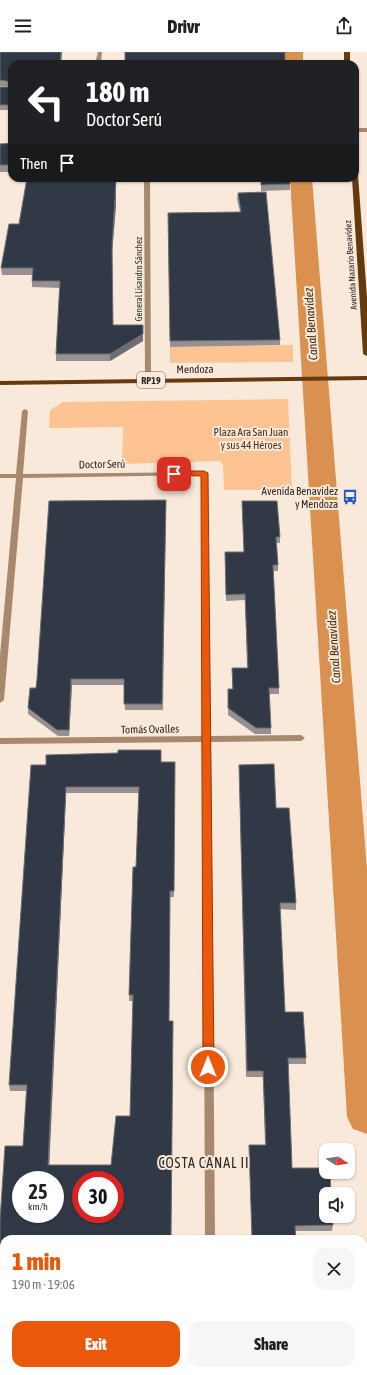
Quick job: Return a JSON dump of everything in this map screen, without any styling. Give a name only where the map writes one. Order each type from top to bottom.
[{"type":"main road","name":"Avenida Nazario Benavídez","points":[[355,182],[367,354]]},
{"type":"main road","name":"Mendoza","points":[[0,383],[367,378]]},
{"type":"street","name":"General Lisandro Sánchez","points":[[148,182],[148,380]]},
{"type":"street","points":[[0,700],[25,411]]},
{"type":"street","name":"Doctor Serú","points":[[0,476],[204,473],[206,739]]},
{"type":"street","name":"Tomás Ovalles","points":[[0,741],[301,738]]},
{"type":"street","points":[[206,739],[210,1235]]},
{"type":"green space","points":[[293,345],[293,362],[170,363],[170,347]]},
{"type":"green space","name":"Plaza Ara San Juan y sus 44 Héroes","points":[[288,399],[292,490],[224,490],[223,464],[219,461],[122,464],[123,427],[49,428],[50,410],[63,402]]},
{"type":"building","points":[[0,52],[61,52],[60,60],[8,60],[8,81],[0,80]]},
{"type":"building","points":[[125,52],[285,52],[285,60],[125,60]]},
{"type":"building","points":[[0,87],[8,87],[8,105],[0,105]]},
{"type":"building","points":[[8,143],[8,165],[0,165],[0,144]]},
{"type":"building","points":[[26,182],[116,182],[112,246],[113,325],[143,325],[143,334],[110,354],[56,354],[60,281],[32,281],[33,268],[1,268],[9,224],[19,224]]},
{"type":"building","points":[[261,182],[290,182],[290,184],[261,185]]},
{"type":"building","points":[[266,192],[280,340],[170,341],[168,213],[241,212],[238,193]]},
{"type":"building","points":[[166,500],[162,704],[124,704],[124,679],[71,679],[69,730],[57,730],[28,708],[30,688],[36,688],[37,679],[49,501]]},
{"type":"building","points":[[242,501],[277,501],[280,537],[276,537],[278,565],[273,565],[279,688],[269,688],[271,728],[256,728],[228,708],[228,689],[233,689],[232,668],[248,668],[245,594],[226,595],[225,552],[244,552]]},
{"type":"building","points":[[118,750],[161,750],[161,762],[175,762],[174,891],[170,891],[169,1021],[173,1021],[171,1235],[0,1235],[5,1146],[23,1146],[27,1085],[9,1085],[31,765],[46,765],[46,755],[118,753]],"holes":[[[66,787],[139,787],[136,867],[133,867],[129,995],[133,995],[130,1116],[116,1116],[111,1165],[48,1165]]]},
{"type":"building","points":[[274,764],[276,808],[289,808],[296,903],[280,903],[285,1012],[303,1012],[306,1058],[288,1058],[292,1168],[319,1168],[319,1179],[330,1179],[331,1187],[319,1187],[319,1223],[333,1223],[333,1225],[295,1226],[296,1235],[252,1235],[249,1145],[266,1145],[263,1071],[247,1071],[239,765]]},
{"type":"waterway","name":"Canal Benavídez","points":[[293,52],[293,60]]},
{"type":"waterway","name":"Canal Benavídez","points":[[301,182],[367,1117]]},
{"type":"place","name":"Avenida Benavídez y Mendoza","points":[[350,497]]},
{"type":"district","name":"COSTA CANAL II","points":[[204,1163]]},
{"type":"route","points":[[174,474],[204,473],[208,1067]]}]
